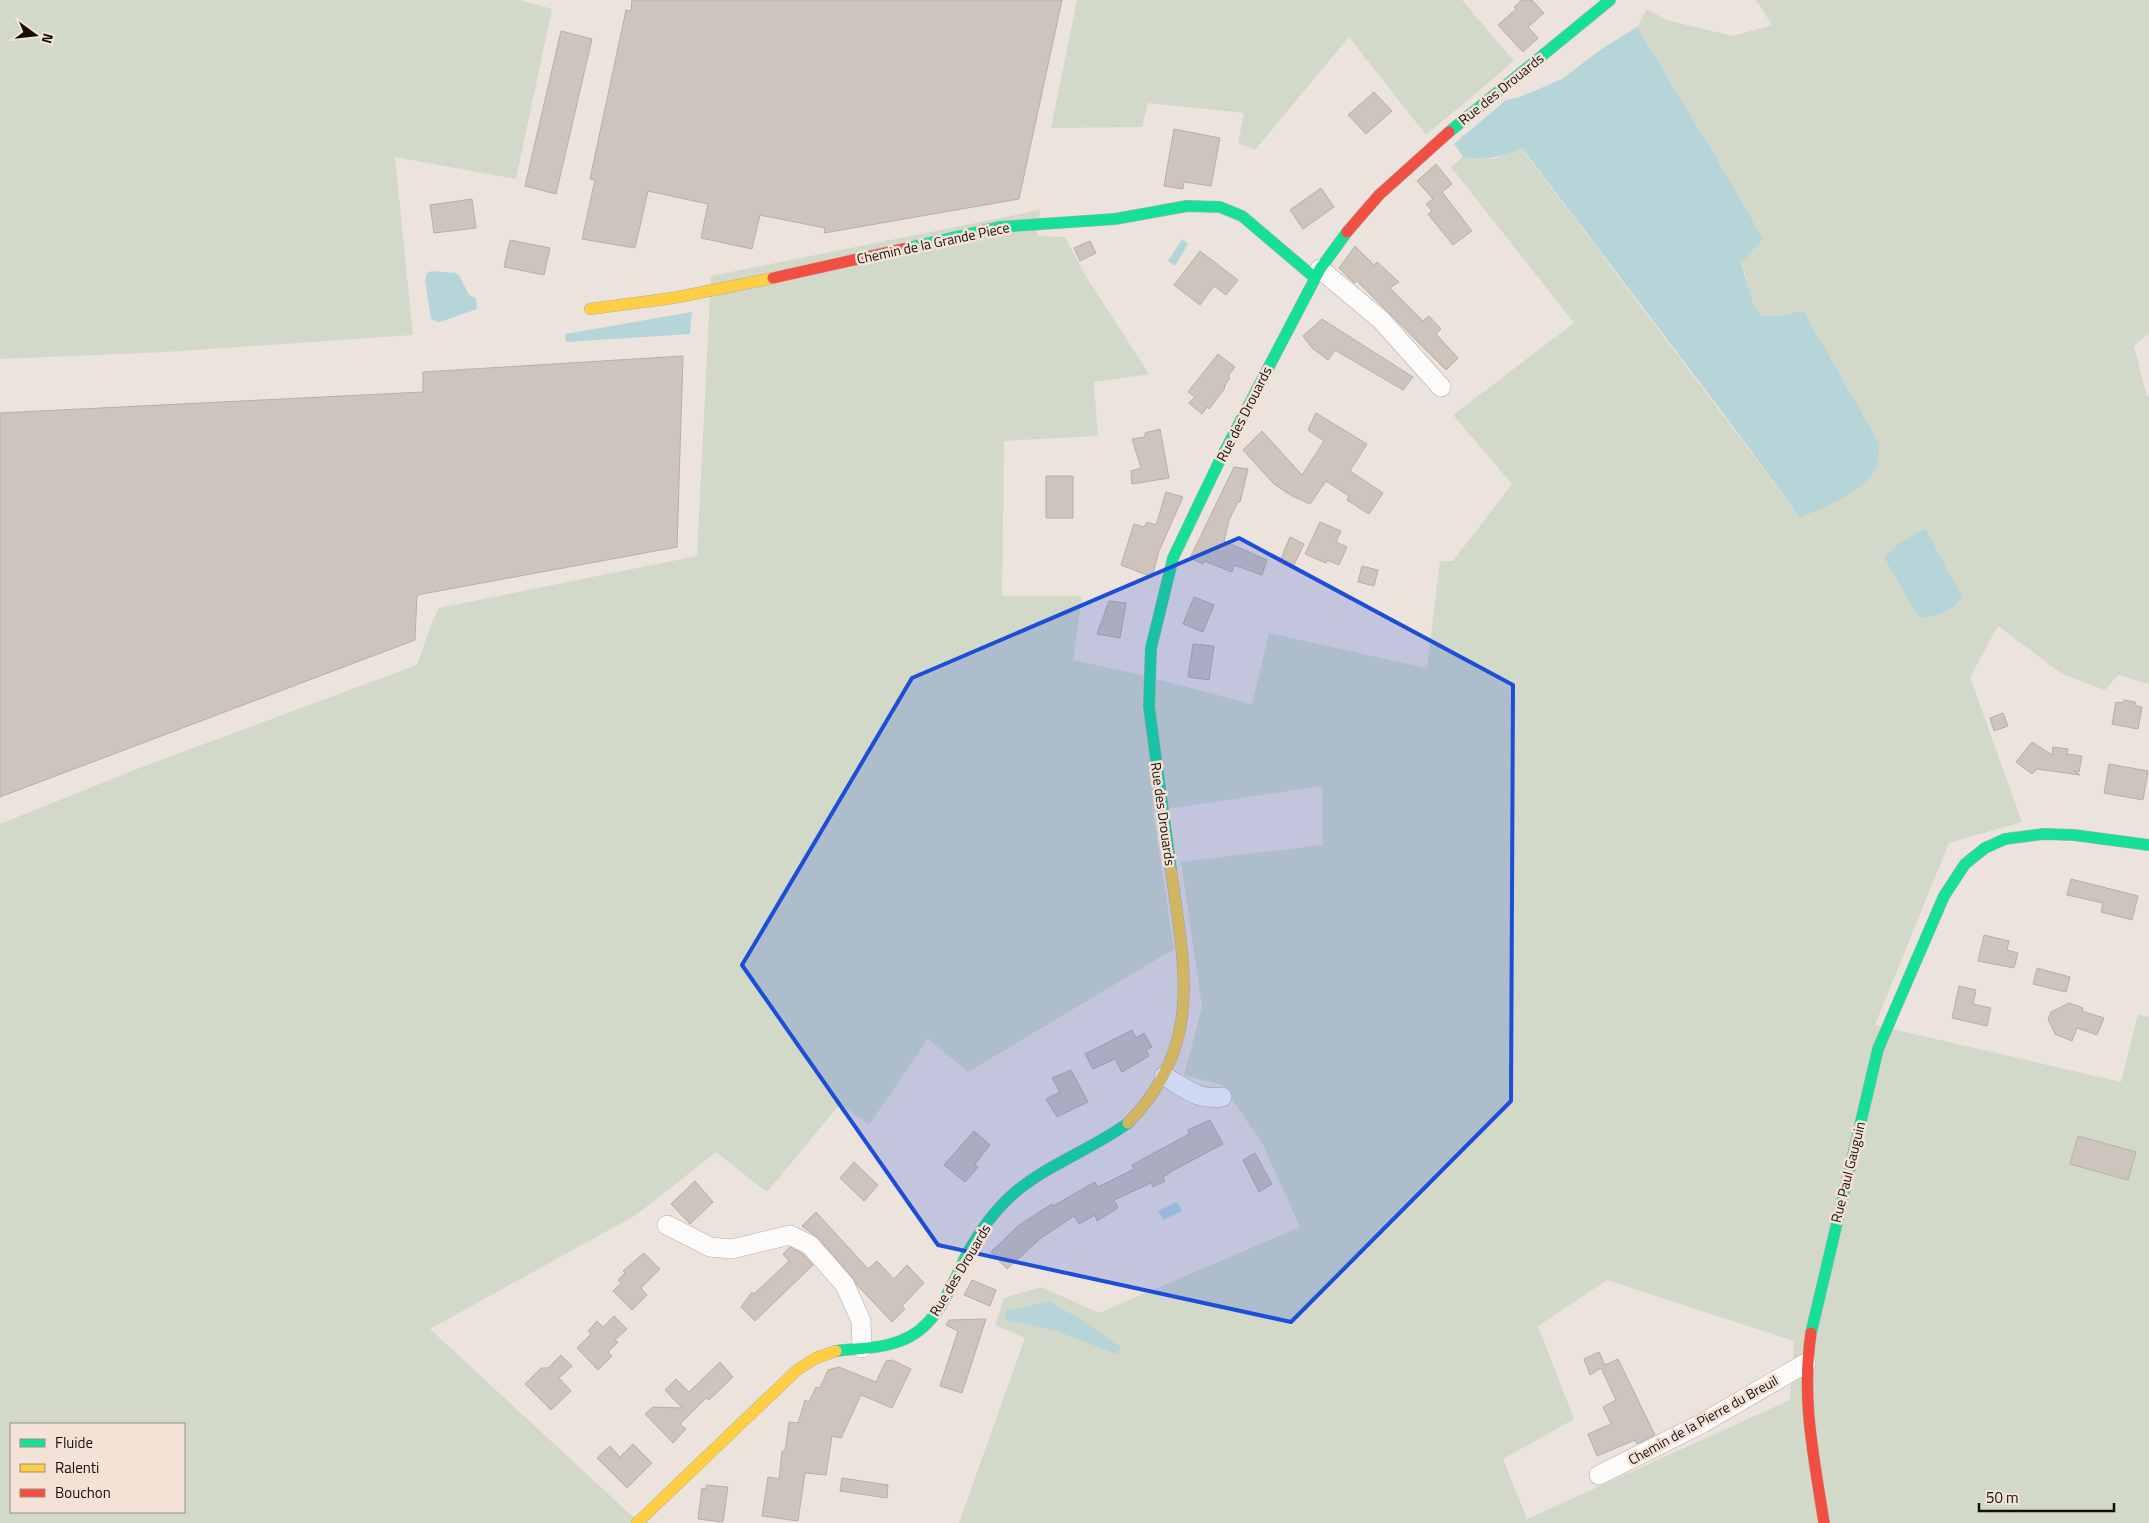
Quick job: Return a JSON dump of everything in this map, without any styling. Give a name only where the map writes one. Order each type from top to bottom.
[{"type":"street","name":"Rue des Drouards","points":[[637,1523],[797,1370],[822,1355],[895,1343],[907,1339],[920,1330],[934,1316],[942,1304],[973,1244],[986,1224],[1003,1204],[1035,1178],[1107,1138],[1146,1105],[1164,1076],[1178,1043],[1184,1020],[1186,997],[1184,969],[1149,707],[1152,648],[1173,558],[1218,464],[1334,247],[1360,216],[1416,160],[1610,0]]},
{"type":"street","name":"Chemin de la Grande Piece","points":[[590,310],[673,298],[862,259],[998,227],[1115,219],[1187,206],[1220,207],[1242,216],[1318,274]]},
{"type":"street","points":[[1318,274],[1381,320],[1441,386]]},
{"type":"street","name":"Rue Paul Gauguin","points":[[1824,1523],[1807,1414],[1806,1363],[1813,1316],[1878,1049],[1944,896],[1965,864],[1985,848],[2006,839],[2043,834],[2074,835],[2149,844]]},
{"type":"street","points":[[1164,1076],[1198,1096],[1222,1097]]},
{"type":"street","points":[[667,1225],[710,1247],[732,1249],[790,1235],[810,1245],[845,1285],[861,1321],[862,1348]]},
{"type":"street","name":"Chemin de la Pierre du Breuil","points":[[1599,1475],[1701,1424],[1806,1363]]},
{"type":"highlighted area","points":[[1239,538],[1513,685],[1511,1101],[1291,1322],[938,1245],[742,965],[912,678]]},
{"type":"green space","points":[[0,0],[520,0],[552,9],[516,179],[395,157],[413,335],[166,352],[0,359]]},
{"type":"green space","points":[[1077,0],[1462,0],[1514,61],[1426,135],[1349,37],[1255,150],[1238,143],[1244,113],[1148,103],[1142,127],[1051,128]]},
{"type":"green space","points":[[1756,0],[2149,0],[2149,333],[2134,346],[2147,397],[2149,396],[2149,684],[2118,675],[2105,690],[2062,674],[1998,626],[1970,677],[2022,822],[1949,843],[1875,1025],[2121,1082],[2138,1014],[2149,1017],[2149,1523],[959,1523],[1025,1338],[995,1325],[1004,1298],[1041,1287],[1099,1313],[1300,1227],[1262,1143],[1222,1085],[1184,1075],[1202,1007],[1181,862],[1323,845],[1322,786],[1153,811],[1174,949],[968,1072],[928,1039],[869,1125],[840,1104],[767,1192],[716,1152],[636,1215],[430,1329],[632,1516],[649,1523],[0,1523],[0,824],[142,767],[417,665],[439,608],[697,556],[711,276],[1040,210],[1037,236],[1065,237],[1087,278],[1149,374],[1094,382],[1098,436],[1004,441],[1002,596],[1082,596],[1073,660],[1137,674],[1252,704],[1269,633],[1427,668],[1440,561],[1453,561],[1512,484],[1453,415],[1574,323],[1451,167],[1463,157],[1494,159],[1521,148],[1800,517],[1869,479],[1877,465],[1879,443],[1803,310],[1780,316],[1763,316],[1755,308],[1707,142],[1637,27],[1647,9],[1666,20],[1733,36],[1772,25]],"holes":[[[1925,528],[1960,601],[1945,611],[1885,557],[1898,544]],[[1607,1280],[1794,1341],[1790,1400],[1527,1519],[1503,1459],[1574,1419],[1538,1326]]]},
{"type":"water","points":[[1637,27],[1763,239],[1741,263],[1755,308],[1763,316],[1780,316],[1803,310],[1879,443],[1878,460],[1870,478],[1842,498],[1800,517],[1522,148],[1493,157],[1473,158],[1463,157],[1454,144],[1506,100],[1520,97],[1562,79],[1600,50]]},
{"type":"water","points":[[1182,239],[1188,244],[1175,266],[1168,261]]},
{"type":"water","points":[[432,271],[456,273],[459,275],[469,295],[476,298],[477,309],[439,322],[431,319],[425,281],[427,273]]},
{"type":"water","points":[[692,312],[690,334],[566,342],[565,334]]},
{"type":"water","points":[[1925,528],[1962,597],[1955,606],[1943,613],[1930,617],[1918,617],[1884,557],[1898,544]]},
{"type":"water","points":[[1177,1202],[1182,1211],[1163,1220],[1158,1211]]},
{"type":"water","points":[[1049,1301],[1122,1348],[1117,1354],[1053,1330],[1004,1319],[1006,1310]]},
{"type":"building","points":[[632,0],[1062,0],[1019,199],[824,233],[825,228],[760,215],[752,249],[701,238],[708,204],[648,191],[635,248],[582,239],[595,180],[590,179],[626,10],[631,11]]},
{"type":"building","points":[[1522,0],[1532,0],[1544,13],[1528,27],[1538,38],[1523,52],[1498,25],[1516,9],[1514,7]]},
{"type":"building","points":[[561,31],[592,39],[556,194],[525,186]]},
{"type":"building","points":[[1374,92],[1392,111],[1366,134],[1348,115]]},
{"type":"building","points":[[1174,129],[1220,138],[1211,186],[1184,182],[1183,189],[1164,186]]},
{"type":"building","points":[[1436,164],[1452,184],[1442,192],[1472,231],[1453,245],[1428,214],[1432,211],[1426,204],[1433,199],[1417,181]]},
{"type":"building","points":[[1321,188],[1334,207],[1303,229],[1290,210]]},
{"type":"building","points":[[472,199],[476,228],[434,233],[430,205]]},
{"type":"building","points":[[510,240],[550,248],[544,275],[504,267]]},
{"type":"building","points":[[1090,241],[1096,253],[1080,261],[1074,248]]},
{"type":"building","points":[[1355,246],[1374,265],[1377,262],[1399,282],[1390,288],[1423,321],[1429,316],[1441,329],[1436,334],[1458,358],[1446,370],[1357,281],[1354,283],[1339,268]]},
{"type":"building","points":[[1200,251],[1238,280],[1226,295],[1214,286],[1200,305],[1174,285]]},
{"type":"building","points":[[1322,319],[1413,377],[1403,390],[1335,350],[1328,360],[1312,348],[1303,336]]},
{"type":"building","points":[[1218,354],[1235,367],[1228,376],[1230,378],[1225,388],[1209,409],[1207,407],[1202,414],[1189,403],[1195,397],[1188,392]]},
{"type":"building","points":[[683,356],[677,547],[417,595],[415,640],[0,797],[0,413],[423,392],[423,372]]},
{"type":"building","points":[[1316,413],[1367,444],[1350,471],[1383,493],[1369,514],[1347,500],[1349,496],[1326,481],[1310,504],[1292,496],[1274,484],[1243,450],[1262,431],[1302,475],[1324,441],[1308,430]]},
{"type":"building","points":[[1160,429],[1169,478],[1132,484],[1131,471],[1141,468],[1132,439],[1145,437],[1145,433]]},
{"type":"building","points":[[1234,467],[1248,469],[1240,502],[1238,502],[1229,520],[1224,541],[1267,560],[1262,575],[1234,565],[1232,572],[1204,561],[1203,564],[1190,558]]},
{"type":"building","points":[[1046,476],[1073,476],[1073,518],[1046,518]]},
{"type":"building","points":[[1166,492],[1183,497],[1159,551],[1152,577],[1121,565],[1134,524],[1144,527],[1147,522],[1156,525]]},
{"type":"building","points":[[1320,522],[1341,531],[1336,542],[1347,547],[1339,565],[1327,560],[1326,563],[1305,554]]},
{"type":"building","points":[[1290,537],[1304,544],[1294,565],[1280,561]]},
{"type":"building","points":[[1362,566],[1378,570],[1374,586],[1358,582]]},
{"type":"building","points":[[1194,597],[1214,605],[1203,632],[1183,624]]},
{"type":"building","points":[[1109,601],[1126,603],[1120,638],[1097,634]]},
{"type":"building","points":[[1193,644],[1214,646],[1209,680],[1188,677]]},
{"type":"building","points":[[2124,700],[2135,702],[2136,706],[2142,707],[2138,729],[2112,724],[2116,702],[2123,703]]},
{"type":"building","points":[[2003,713],[2008,726],[1994,731],[1990,718]]},
{"type":"building","points":[[2032,742],[2052,755],[2053,747],[2068,749],[2067,754],[2082,756],[2079,772],[2074,771],[2080,775],[2037,769],[2032,774],[2016,762]]},
{"type":"building","points":[[2109,764],[2148,771],[2143,800],[2104,793]]},
{"type":"building","points":[[2071,879],[2138,896],[2132,920],[2101,912],[2103,903],[2067,895]]},
{"type":"building","points":[[1984,935],[2009,941],[2007,950],[2018,953],[2014,968],[1978,961]]},
{"type":"building","points":[[2037,968],[2070,977],[2066,992],[2033,984]]},
{"type":"building","points":[[1959,986],[1976,990],[1973,1004],[1991,1008],[1987,1026],[1952,1018]]},
{"type":"building","points":[[2069,1003],[2083,1008],[2082,1011],[2104,1018],[2097,1035],[2077,1028],[2072,1041],[2055,1034],[2048,1019],[2051,1012]]},
{"type":"building","points":[[1132,1030],[1136,1038],[1144,1033],[1152,1047],[1146,1050],[1149,1056],[1122,1072],[1115,1059],[1093,1069],[1085,1054]]},
{"type":"building","points":[[1071,1070],[1088,1102],[1057,1117],[1046,1099],[1060,1092],[1052,1078]]},
{"type":"building","points":[[1210,1120],[1223,1144],[1172,1171],[1163,1177],[1165,1181],[1153,1187],[1151,1183],[1114,1200],[1118,1208],[1097,1221],[1095,1215],[1079,1224],[1074,1216],[1041,1238],[1007,1269],[991,1252],[1019,1225],[1052,1204],[1053,1206],[1095,1182],[1098,1187],[1134,1169],[1132,1165],[1189,1134],[1188,1130]]},
{"type":"building","points":[[974,1131],[990,1145],[975,1164],[978,1167],[965,1182],[944,1165]]},
{"type":"building","points":[[2078,1136],[2136,1152],[2128,1180],[2070,1164]]},
{"type":"building","points":[[1255,1153],[1272,1184],[1259,1192],[1243,1160]]},
{"type":"building","points":[[854,1162],[878,1185],[864,1201],[840,1178]]},
{"type":"building","points":[[695,1181],[713,1202],[690,1224],[671,1204]]},
{"type":"building","points":[[816,1212],[868,1269],[877,1261],[894,1279],[907,1265],[924,1283],[902,1306],[905,1309],[892,1322],[857,1285],[818,1238],[802,1226]]},
{"type":"building","points":[[790,1247],[803,1254],[813,1265],[755,1321],[741,1307],[752,1292],[754,1294],[789,1261],[783,1254]]},
{"type":"building","points":[[644,1253],[660,1269],[641,1288],[647,1295],[632,1310],[613,1291],[621,1283],[618,1280],[625,1273],[623,1271]]},
{"type":"building","points":[[972,1280],[996,1290],[990,1306],[964,1295]]},
{"type":"building","points":[[614,1316],[627,1329],[615,1340],[618,1342],[608,1352],[612,1356],[598,1370],[577,1348],[591,1334],[588,1331],[597,1321],[603,1327]]},
{"type":"building","points":[[986,1319],[962,1393],[940,1386],[958,1331],[946,1325],[949,1320]]},
{"type":"building","points":[[1599,1352],[1605,1365],[1618,1359],[1655,1435],[1637,1444],[1635,1440],[1597,1456],[1588,1434],[1611,1424],[1603,1407],[1616,1400],[1601,1368],[1590,1375],[1584,1359]]},
{"type":"building","points":[[561,1355],[572,1366],[559,1378],[571,1391],[551,1410],[525,1384],[541,1368],[548,1368]]},
{"type":"building","points":[[892,1360],[911,1369],[892,1408],[861,1395],[841,1438],[832,1436],[826,1475],[805,1473],[798,1521],[762,1516],[768,1477],[779,1479],[782,1451],[785,1451],[789,1422],[798,1423],[805,1400],[809,1402],[816,1387],[820,1388],[828,1370],[839,1367],[876,1382],[886,1361]]},
{"type":"building","points":[[720,1362],[733,1377],[709,1400],[706,1398],[680,1424],[686,1429],[673,1443],[645,1414],[653,1407],[682,1408],[665,1390],[676,1379],[689,1392]]},
{"type":"building","points":[[633,1444],[652,1463],[627,1488],[597,1458],[610,1446],[620,1457]]},
{"type":"building","points":[[842,1478],[888,1485],[887,1498],[840,1491]]},
{"type":"building","points":[[706,1485],[728,1487],[723,1522],[698,1519],[702,1488],[706,1489]]},
{"type":"traffic: fast","points":[[1449,132],[1610,0]]},
{"type":"traffic: fast","points":[[907,248],[999,227],[1115,219],[1187,206],[1220,207],[1242,216],[1315,278]]},
{"type":"traffic: fast","points":[[1171,870],[1149,707],[1151,648],[1173,558],[1218,464],[1320,269],[1347,232]]},
{"type":"traffic: fast","points":[[1811,1333],[1878,1049],[1944,896],[1965,864],[1985,848],[2005,839],[2043,834],[2074,835],[2149,845]]},
{"type":"traffic: fast","points":[[836,1351],[892,1344],[913,1335],[924,1327],[941,1306],[966,1256],[981,1232],[1005,1202],[1038,1175],[1099,1142],[1128,1123]]},
{"type":"traffic: slow","points":[[590,309],[673,298],[773,278]]},
{"type":"traffic: slow","points":[[1128,1123],[1152,1094],[1169,1064],[1179,1034],[1183,1004],[1183,972],[1181,939],[1171,870]]},
{"type":"traffic: slow","points":[[637,1523],[797,1370],[816,1358],[836,1351]]},
{"type":"traffic: jam","points":[[1347,232],[1379,195],[1449,132]]},
{"type":"traffic: jam","points":[[773,278],[907,248]]},
{"type":"traffic: jam","points":[[1811,1333],[1808,1358],[1808,1405],[1824,1523]]}]
